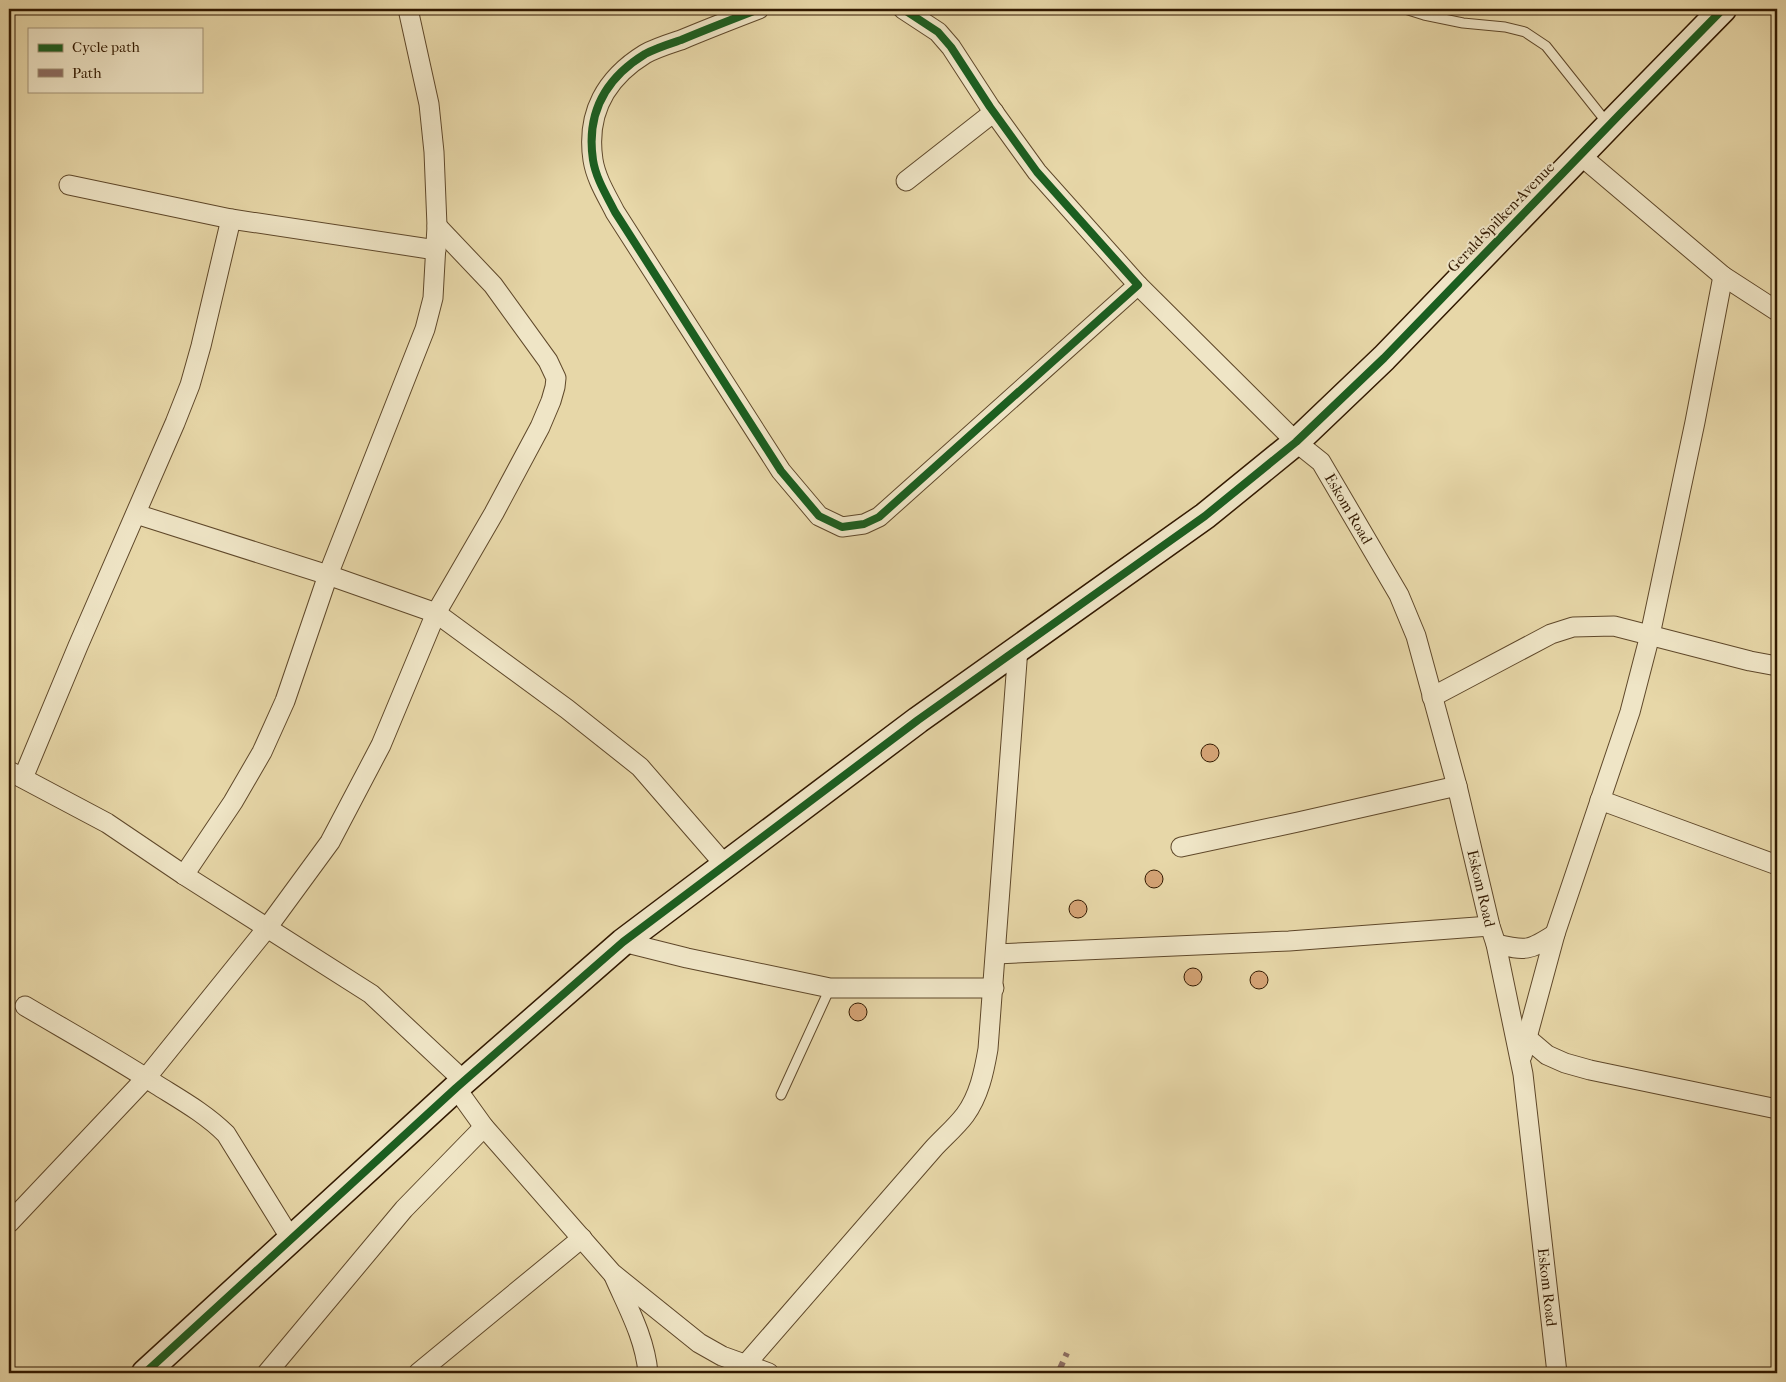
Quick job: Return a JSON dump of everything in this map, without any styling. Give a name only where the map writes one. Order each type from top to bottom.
[{"type":"street","points":[[184,875],[233,802],[262,752],[285,701],[328,574],[425,330],[433,298],[436,250],[434,152],[429,104],[408,9]]},
{"type":"street","points":[[759,9],[647,53],[622,70],[606,89],[597,108],[592,136],[593,160],[600,184],[615,212],[781,471],[819,516],[842,527],[864,524],[879,517],[1138,284]]},
{"type":"street","name":"Eskom Road","points":[[903,9],[938,32],[951,47],[1037,172],[1138,284],[1296,442],[1321,462],[1399,595],[1416,636],[1457,786],[1493,935],[1523,1074],[1557,1373]]},
{"type":"street","name":"Gerald Spilken Avenue","points":[[145,1373],[460,1084],[623,942],[910,726],[1205,516],[1296,442],[1384,358],[1724,9]]},
{"type":"street","points":[[906,181],[994,112]]},
{"type":"street","points":[[1580,155],[1722,276],[1777,312]]},
{"type":"street","points":[[69,185],[231,219],[436,250]]},
{"type":"street","points":[[231,219],[190,385],[82,637],[16,774],[107,823],[184,875],[371,994],[460,1084],[484,1126],[612,1273],[699,1343],[722,1356],[769,1373]]},
{"type":"street","points":[[9,1223],[146,1078],[267,928],[330,842],[381,746],[436,613],[494,513],[540,426],[553,394],[556,378],[548,360],[493,285],[437,226]]},
{"type":"street","points":[[1520,1062],[1555,934],[1630,712],[1650,635],[1695,422],[1722,276]]},
{"type":"street","points":[[136,514],[328,574],[436,613],[567,709],[640,767],[725,865]]},
{"type":"street","points":[[1432,697],[1551,634],[1573,627],[1614,626],[1750,661],[1777,666]]},
{"type":"street","points":[[746,1364],[933,1149],[965,1115],[977,1094],[988,1049],[994,988],[1018,648]]},
{"type":"street","points":[[1181,847],[1457,786]]},
{"type":"street","points":[[1600,800],[1777,865]]},
{"type":"street","points":[[996,954],[1493,935],[1522,950],[1536,946],[1555,934]]},
{"type":"street","points":[[623,942],[724,966],[830,988],[994,988]]},
{"type":"street","points":[[24,1006],[204,1114],[226,1134],[291,1239]]},
{"type":"street","points":[[1527,1038],[1547,1055],[1565,1063],[1590,1070],[1777,1108]]},
{"type":"street","points":[[268,1373],[404,1209],[484,1126]]},
{"type":"street","points":[[418,1373],[582,1238]]},
{"type":"street","points":[[612,1273],[639,1331],[647,1358],[648,1373]]},
{"type":"lane","points":[[1405,9],[1463,23],[1505,27],[1525,32],[1546,46],[1609,125]]},
{"type":"lane","points":[[781,1095],[830,988]]},
{"type":"building","points":[[1206,744],[1214,744],[1219,749],[1217,760],[1206,762],[1201,757],[1201,749]]},
{"type":"building","points":[[1150,870],[1158,870],[1163,875],[1161,886],[1150,888],[1145,883],[1145,875]]},
{"type":"building","points":[[1074,900],[1082,900],[1087,905],[1085,916],[1074,918],[1069,913],[1069,905]]},
{"type":"building","points":[[1189,968],[1197,968],[1202,973],[1200,984],[1189,986],[1184,981],[1184,973]]},
{"type":"building","points":[[1255,971],[1263,971],[1268,976],[1266,987],[1255,989],[1250,984],[1250,976]]},
{"type":"building","points":[[854,1003],[862,1003],[867,1008],[865,1019],[854,1021],[849,1016],[849,1008]]},
{"type":"marked path","points":[[1058,1373],[1067,1353]]},
{"type":"cycle path","points":[[759,9],[649,52],[619,74],[602,98],[596,112],[592,143],[594,167],[615,212],[781,471],[819,516],[842,527],[864,524],[879,517],[1138,285],[1037,172],[990,107],[951,47],[938,32],[903,9]]},
{"type":"cycle path","points":[[145,1373],[456,1088],[623,942],[918,720],[1205,516],[1296,442],[1384,358],[1723,9]]}]
